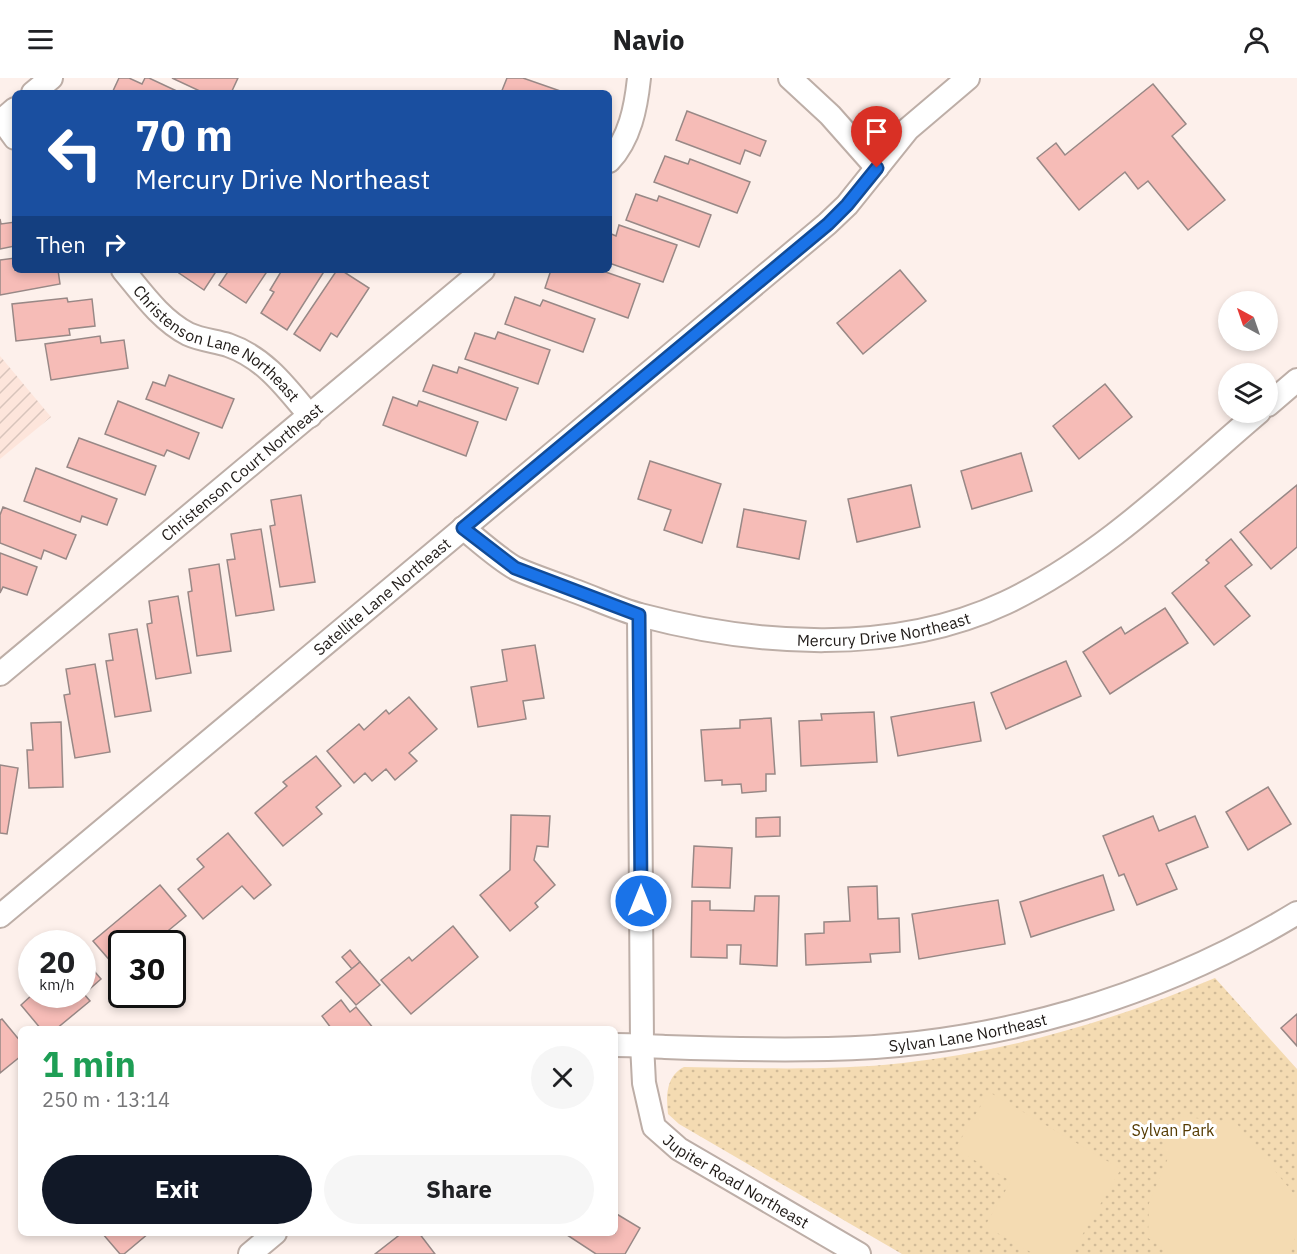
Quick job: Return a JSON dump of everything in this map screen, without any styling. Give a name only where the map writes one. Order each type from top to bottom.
[{"type":"street","points":[[37,90],[51,78]]},
{"type":"street","points":[[612,156],[626,134],[636,109],[639,78]]},
{"type":"street","points":[[790,78],[830,115],[877,168]]},
{"type":"street","name":"Satellite Lane Northeast","points":[[0,916],[828,224],[847,205],[908,129],[968,78]]},
{"type":"street","points":[[12,112],[2,120],[12,134]]},
{"type":"street","name":"Christenson Lane Northeast","points":[[125,273],[156,310],[171,323],[189,334],[243,351],[264,364],[310,416]]},
{"type":"street","name":"Christenson Court Northeast","points":[[0,674],[479,273]]},
{"type":"street","points":[[1278,396],[1297,380]]},
{"type":"street","name":"Mercury Drive Northeast","points":[[463,528],[515,568],[639,615],[761,637],[821,641],[877,638],[941,626],[1004,603],[1050,579],[1108,540],[1246,423]]},
{"type":"street","name":"Jupiter Road Northeast","points":[[639,615],[642,1044],[644,1083],[654,1127],[679,1149],[859,1254]]},
{"type":"street","name":"Sylvan Lane Northeast","points":[[618,1045],[829,1049],[976,1035],[1048,1018],[1127,993],[1201,964],[1267,931],[1297,913]]},
{"type":"street","points":[[250,1254],[271,1236]]},
{"type":"shaded area","points":[[0,356],[51,417],[0,459]]},
{"type":"green space","name":"Sylvan Park","points":[[1215,978],[1297,1069],[1297,1254],[902,1254],[679,1124],[668,1114],[667,1094],[670,1081],[684,1067],[848,1067],[943,1058],[1062,1032],[1139,1007]]},
{"type":"green space","points":[[989,1092],[1121,1169],[1071,1254],[1034,1254],[985,1226],[1011,1181],[955,1149]]},
{"type":"green space","points":[[1181,1116],[1237,1124],[1297,1198],[1297,1231],[1291,1251],[1287,1254],[1172,1254],[1148,1238],[1149,1203],[1168,1158],[1160,1152]]},
{"type":"building","points":[[119,78],[129,78],[142,84],[145,78],[149,78],[175,90],[113,90]]},
{"type":"building","points":[[172,78],[238,78],[232,90],[198,90]]},
{"type":"building","points":[[507,78],[523,78],[557,90],[502,90]]},
{"type":"building","points":[[1153,84],[1186,124],[1172,136],[1225,200],[1188,230],[1148,181],[1138,189],[1125,172],[1079,210],[1037,158],[1056,143],[1065,155]]},
{"type":"building","points":[[687,111],[766,141],[760,156],[745,150],[740,164],[676,140]]},
{"type":"building","points":[[665,156],[688,164],[690,159],[750,182],[737,213],[654,182]]},
{"type":"building","points":[[636,194],[657,201],[659,196],[711,215],[699,247],[626,220]]},
{"type":"building","points":[[0,219],[1,224],[12,222],[12,247],[0,249]]},
{"type":"building","points":[[619,225],[677,245],[663,282],[612,264],[612,234],[616,236]]},
{"type":"building","points":[[12,258],[12,273],[58,273],[60,284],[0,295],[0,260]]},
{"type":"building","points":[[900,270],[926,301],[863,354],[837,323]]},
{"type":"building","points":[[179,273],[215,273],[204,290]]},
{"type":"building","points":[[227,273],[266,273],[246,303],[219,285]]},
{"type":"building","points":[[280,273],[323,273],[287,330],[261,313],[274,292],[270,290]]},
{"type":"building","points":[[335,273],[346,273],[369,288],[337,337],[331,333],[320,351],[294,334]]},
{"type":"building","points":[[550,273],[609,273],[640,284],[628,318],[545,288]]},
{"type":"building","points":[[515,297],[540,306],[543,300],[595,319],[583,352],[505,324]]},
{"type":"building","points":[[67,298],[68,302],[92,299],[95,326],[69,329],[70,335],[16,341],[12,304]]},
{"type":"building","points":[[498,332],[550,350],[538,384],[465,359],[475,333],[495,339]]},
{"type":"building","points":[[100,336],[101,343],[124,340],[128,368],[51,380],[45,344]]},
{"type":"building","points":[[433,365],[457,373],[459,367],[518,388],[506,420],[423,391]]},
{"type":"building","points":[[169,375],[234,399],[222,428],[146,399],[153,382],[165,386]]},
{"type":"building","points":[[1105,384],[1132,417],[1079,459],[1053,426]]},
{"type":"building","points":[[393,397],[417,406],[419,401],[478,422],[466,456],[383,425]]},
{"type":"building","points":[[118,401],[199,433],[189,459],[167,450],[164,456],[105,434]]},
{"type":"building","points":[[79,438],[156,466],[145,495],[67,467]]},
{"type":"building","points":[[1021,453],[1032,491],[972,509],[961,471]]},
{"type":"building","points":[[650,461],[721,484],[702,543],[664,530],[671,510],[638,499]]},
{"type":"building","points":[[36,468],[117,499],[107,525],[82,516],[80,522],[24,501]]},
{"type":"building","points":[[911,485],[920,527],[857,542],[848,499]]},
{"type":"building","points":[[1297,485],[1297,547],[1271,569],[1240,532]]},
{"type":"building","points":[[301,495],[315,582],[280,587],[270,526],[275,525],[271,500]]},
{"type":"building","points":[[3,507],[76,535],[66,559],[44,550],[41,559],[0,543],[0,515]]},
{"type":"building","points":[[744,509],[806,521],[799,559],[737,547]]},
{"type":"building","points":[[261,529],[274,610],[236,616],[227,560],[235,559],[231,534]]},
{"type":"building","points":[[1231,539],[1252,565],[1225,586],[1250,616],[1214,645],[1172,593],[1209,563],[1206,560]]},
{"type":"building","points":[[0,553],[37,567],[27,595],[3,587],[0,593]]},
{"type":"building","points":[[219,564],[231,651],[197,656],[188,592],[192,591],[189,569]]},
{"type":"building","points":[[178,596],[191,673],[156,679],[147,624],[152,623],[149,601]]},
{"type":"building","points":[[1165,608],[1188,643],[1110,694],[1083,652],[1121,627],[1125,634]]},
{"type":"building","points":[[137,629],[151,711],[115,717],[106,661],[113,660],[109,634]]},
{"type":"building","points":[[535,645],[544,698],[523,701],[526,719],[478,727],[471,687],[507,681],[502,650]]},
{"type":"building","points":[[1066,661],[1081,696],[1006,729],[991,693]]},
{"type":"building","points":[[95,664],[110,752],[75,758],[64,695],[70,694],[66,669]]},
{"type":"building","points":[[409,697],[437,729],[409,753],[417,761],[395,780],[386,769],[372,781],[365,773],[354,783],[327,751],[359,724],[364,730],[386,710],[389,714]]},
{"type":"building","points":[[974,702],[981,741],[898,756],[891,717]]},
{"type":"building","points":[[874,712],[877,762],[801,766],[799,721],[822,720],[821,714]]},
{"type":"building","points":[[771,718],[775,774],[766,774],[766,791],[742,793],[741,784],[722,785],[722,780],[705,781],[701,730],[740,728],[740,720]]},
{"type":"building","points":[[61,722],[63,787],[29,788],[27,750],[33,750],[31,723]]},
{"type":"building","points":[[316,756],[341,786],[316,807],[322,814],[283,846],[255,813],[287,786],[283,782]]},
{"type":"building","points":[[0,765],[18,768],[7,834],[0,833]]},
{"type":"building","points":[[1268,787],[1291,824],[1248,850],[1226,812]]},
{"type":"building","points":[[511,815],[550,816],[548,847],[537,846],[534,860],[555,885],[535,903],[538,907],[510,931],[480,895],[510,870]]},
{"type":"building","points":[[1153,816],[1159,831],[1195,816],[1208,847],[1166,864],[1177,889],[1137,905],[1124,874],[1119,876],[1103,836]]},
{"type":"building","points":[[780,817],[780,836],[756,837],[756,818]]},
{"type":"building","points":[[228,833],[271,885],[254,899],[242,886],[203,919],[178,889],[204,867],[197,859]]},
{"type":"building","points":[[694,846],[732,848],[730,888],[692,887]]},
{"type":"building","points":[[1103,875],[1114,910],[1031,937],[1020,902]]},
{"type":"building","points":[[160,885],[186,916],[169,930],[108,930],[108,958],[96,944],[96,938]]},
{"type":"building","points":[[877,886],[878,919],[899,918],[900,952],[870,954],[871,962],[806,965],[805,934],[824,933],[824,922],[850,921],[848,887]]},
{"type":"building","points":[[755,896],[779,896],[777,966],[740,964],[741,945],[727,945],[727,958],[691,957],[692,901],[710,901],[710,910],[754,911]]},
{"type":"building","points":[[998,900],[1005,944],[919,959],[912,914]]},
{"type":"building","points":[[453,926],[478,957],[411,1014],[381,980],[409,957],[412,961]]},
{"type":"building","points":[[350,950],[360,962],[352,969],[342,957]]},
{"type":"building","points":[[360,962],[380,985],[356,1005],[336,982]]},
{"type":"building","points":[[96,973],[101,979],[96,983]]},
{"type":"building","points":[[341,1000],[350,1012],[356,1007],[372,1026],[330,1026],[322,1016]]},
{"type":"building","points":[[24,1008],[82,1008],[60,1026],[38,1026]]},
{"type":"building","points":[[1297,1014],[1297,1046],[1281,1028]]},
{"type":"building","points":[[2,1019],[18,1038],[18,1058],[0,1073],[0,1020]]},
{"type":"building","points":[[618,1215],[640,1228],[625,1254],[596,1254],[569,1236],[618,1236]]},
{"type":"building","points":[[105,1236],[145,1236],[124,1254],[120,1254]]},
{"type":"building","points":[[398,1236],[421,1236],[435,1254],[375,1254]]},
{"type":"route","points":[[641,901],[639,615],[515,568],[463,528],[828,224],[877,168]]}]
